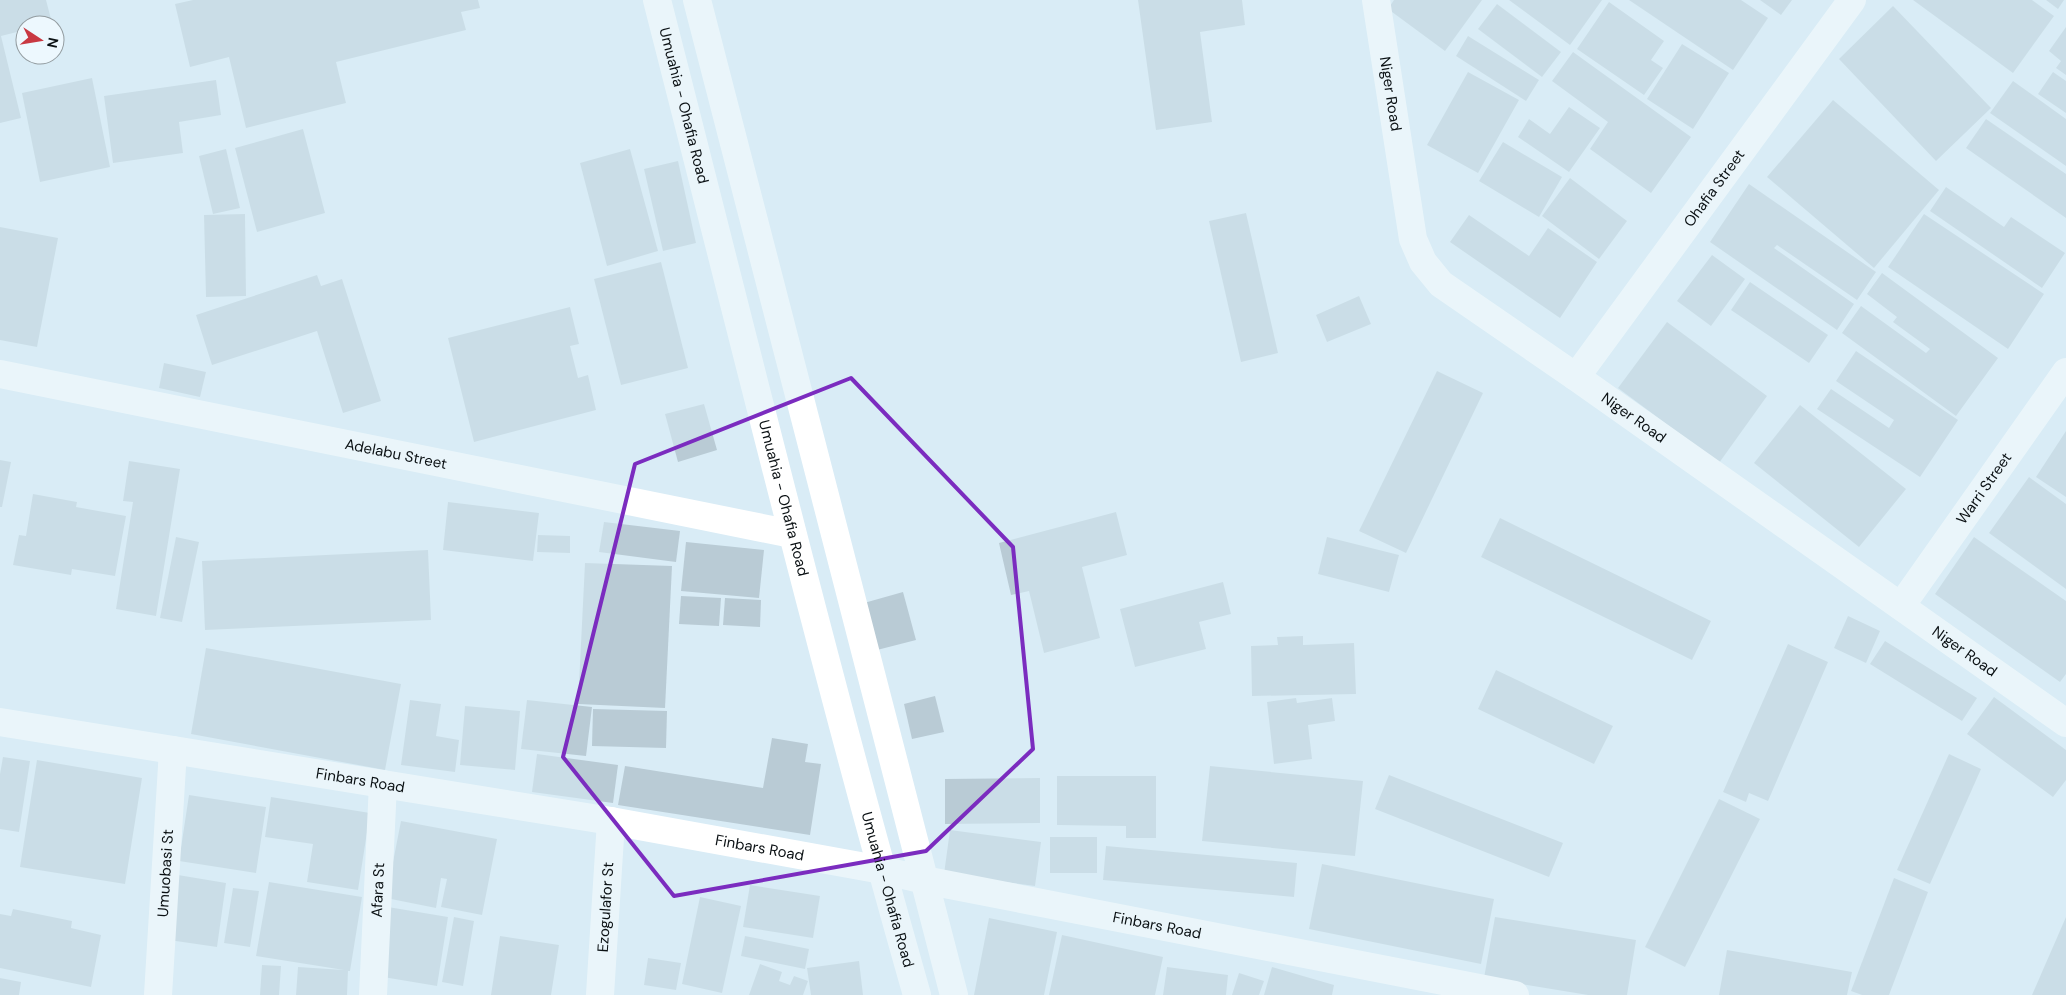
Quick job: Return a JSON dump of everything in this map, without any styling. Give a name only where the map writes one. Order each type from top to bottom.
[{"type":"street","name":"Umuahia - Ohafia Road","points":[[657,0],[755,379],[792,534],[917,995]]},
{"type":"street","points":[[697,0],[954,995]]},
{"type":"street","name":"Ohafia Street","points":[[1576,377],[1852,0]]},
{"type":"street","name":"Niger Road","points":[[1377,1],[1413,239],[1423,262],[1441,284],[2066,723]]},
{"type":"street","name":"Warri Street","points":[[1901,606],[2066,372]]},
{"type":"street","name":"Adelabu Street","points":[[0,374],[792,534]]},
{"type":"street","name":"Finbars Road","points":[[0,722],[610,821],[882,870],[924,880],[1515,995]]},
{"type":"street","name":"Umuobasi St","points":[[158,995],[173,750]]},
{"type":"street","name":"Afara St","points":[[373,995],[383,784]]},
{"type":"street","name":"Ezogulafor St","points":[[600,995],[610,821]]},
{"type":"highlighted area","points":[[851,378],[1013,547],[1033,749],[926,851],[674,896],[563,757],[635,464]]},
{"type":"building","points":[[0,0],[46,0],[50,15],[15,15],[15,32],[1,36],[21,118],[0,123]]},
{"type":"building","points":[[193,0],[478,0],[480,8],[461,12],[466,30],[336,62],[346,103],[246,128],[229,57],[190,67],[175,4]]},
{"type":"building","points":[[1138,0],[1242,0],[1245,25],[1200,32],[1212,122],[1156,130]]},
{"type":"building","points":[[1394,0],[1482,0],[1445,51],[1388,9]]},
{"type":"building","points":[[1509,0],[1602,0],[1570,45]]},
{"type":"building","points":[[1629,0],[1741,0],[1768,18],[1733,70]]},
{"type":"building","points":[[1760,0],[1792,0],[1781,15]]},
{"type":"building","points":[[1913,0],[2032,0],[2054,16],[2013,73]]},
{"type":"building","points":[[2046,0],[2064,0],[2058,9]]},
{"type":"building","points":[[1609,2],[1664,41],[1651,60],[1663,68],[1644,95],[1577,49]]},
{"type":"building","points":[[1497,4],[1561,52],[1542,77],[1478,29]]},
{"type":"building","points":[[1893,6],[1991,108],[1936,161],[1839,59]]},
{"type":"building","points":[[2066,27],[2066,75],[2056,68],[2061,61],[2049,51]]},
{"type":"building","points":[[1468,36],[1539,80],[1526,101],[1456,56]]},
{"type":"building","points":[[1682,44],[1729,73],[1693,129],[1647,99]]},
{"type":"building","points":[[1573,52],[1691,137],[1651,193],[1590,149],[1608,122],[1552,81]]},
{"type":"building","points":[[1468,72],[1519,100],[1478,173],[1427,145]]},
{"type":"building","points":[[2053,72],[2066,81],[2066,113],[2038,94]]},
{"type":"building","points":[[92,78],[110,167],[40,182],[22,93]]},
{"type":"building","points":[[216,80],[221,115],[179,122],[183,153],[113,163],[104,96]]},
{"type":"building","points":[[2013,81],[2066,119],[2066,166],[1990,113]]},
{"type":"building","points":[[1833,100],[1939,190],[1874,268],[1767,177]]},
{"type":"building","points":[[1569,107],[1600,128],[1569,172],[1518,137],[1529,119],[1550,134]]},
{"type":"building","points":[[1986,119],[2066,174],[2066,218],[1966,148]]},
{"type":"building","points":[[303,129],[325,213],[257,232],[235,148]]},
{"type":"building","points":[[1503,142],[1562,177],[1539,217],[1479,181]]},
{"type":"building","points":[[226,149],[240,208],[213,214],[199,156]]},
{"type":"building","points":[[630,149],[658,251],[607,266],[580,163]]},
{"type":"building","points":[[678,161],[696,243],[663,251],[644,169]]},
{"type":"building","points":[[1570,178],[1627,221],[1599,259],[1542,216]]},
{"type":"building","points":[[1749,184],[1876,272],[1857,300],[1777,245],[1774,248],[1854,304],[1837,330],[1710,242]]},
{"type":"building","points":[[1946,187],[2004,227],[2011,217],[2065,253],[2042,288],[1930,211]]},
{"type":"building","points":[[1246,213],[1278,353],[1241,362],[1209,221]]},
{"type":"building","points":[[245,214],[246,296],[206,297],[204,215]]},
{"type":"building","points":[[1924,214],[2044,294],[2008,349],[1888,267]]},
{"type":"building","points":[[1469,215],[1529,256],[1548,228],[1597,262],[1560,318],[1450,242]]},
{"type":"building","points":[[0,227],[58,238],[37,347],[0,340]]},
{"type":"building","points":[[1712,255],[1745,279],[1711,326],[1677,301]]},
{"type":"building","points":[[661,262],[688,368],[621,385],[594,279]]},
{"type":"building","points":[[1882,273],[1998,358],[1956,416],[1842,333],[1861,306],[1926,353],[1930,349],[1893,322],[1897,317],[1867,294]]},
{"type":"building","points":[[317,275],[321,286],[342,279],[381,401],[343,413],[317,331],[212,365],[196,315]]},
{"type":"building","points":[[1750,282],[1828,335],[1809,363],[1731,310]]},
{"type":"building","points":[[1359,296],[1371,324],[1327,342],[1316,315]]},
{"type":"building","points":[[570,307],[579,344],[570,346],[578,378],[588,375],[596,410],[474,442],[448,338]]},
{"type":"building","points":[[1667,322],[1767,396],[1719,463],[1618,388]]},
{"type":"building","points":[[1856,351],[1958,420],[1920,477],[1817,409],[1831,389],[1889,428],[1894,420],[1836,381]]},
{"type":"building","points":[[164,363],[206,372],[200,397],[159,388]]},
{"type":"building","points":[[1437,371],[1483,393],[1406,553],[1359,531]]},
{"type":"building","points":[[704,404],[717,450],[678,462],[665,414]]},
{"type":"building","points":[[1800,405],[1906,489],[1859,547],[1754,463]]},
{"type":"building","points":[[2066,431],[2066,497],[2036,477]]},
{"type":"building","points":[[0,460],[11,462],[2,507],[0,507]]},
{"type":"building","points":[[129,461],[180,469],[156,616],[116,609],[133,502],[123,501]]},
{"type":"building","points":[[2029,477],[2066,504],[2066,589],[1989,533]]},
{"type":"building","points":[[33,494],[77,502],[76,507],[126,516],[115,576],[72,569],[71,575],[13,565],[19,535],[26,536]]},
{"type":"building","points":[[448,502],[539,513],[533,561],[443,550]]},
{"type":"building","points":[[1116,512],[1127,555],[1082,567],[1100,638],[1044,653],[1029,591],[1011,595],[999,543]]},
{"type":"building","points":[[1500,518],[1711,621],[1692,660],[1481,557]]},
{"type":"building","points":[[604,522],[680,531],[676,562],[599,552]]},
{"type":"building","points":[[538,535],[570,536],[570,553],[537,552]]},
{"type":"building","points":[[176,537],[199,542],[182,622],[160,618]]},
{"type":"building","points":[[1327,537],[1399,555],[1389,592],[1318,574]]},
{"type":"building","points":[[1974,537],[2066,601],[2066,674],[2060,682],[1935,594]]},
{"type":"building","points":[[686,542],[764,550],[759,598],[681,591]]},
{"type":"building","points":[[428,550],[431,620],[205,630],[202,561]]},
{"type":"building","points":[[585,563],[672,566],[665,708],[578,704]]},
{"type":"building","points":[[1223,582],[1231,614],[1199,622],[1206,649],[1135,667],[1120,609]]},
{"type":"building","points":[[903,592],[916,640],[877,650],[864,603]]},
{"type":"building","points":[[681,596],[721,598],[719,626],[679,624]]},
{"type":"building","points":[[725,598],[761,600],[760,627],[723,625]]},
{"type":"building","points":[[1848,616],[1880,631],[1866,663],[1834,648]]},
{"type":"building","points":[[1303,636],[1303,645],[1354,643],[1356,694],[1252,696],[1251,646],[1278,645],[1277,637]]},
{"type":"building","points":[[1885,641],[1977,698],[1962,721],[1870,664]]},
{"type":"building","points":[[1788,644],[1828,662],[1768,801],[1749,793],[1746,802],[1723,792]]},
{"type":"building","points":[[206,648],[401,684],[385,770],[191,734]]},
{"type":"building","points":[[1496,670],[1613,726],[1594,764],[1478,709]]},
{"type":"building","points":[[935,696],[944,732],[912,739],[904,704]]},
{"type":"building","points":[[1994,697],[2066,750],[2066,780],[2053,797],[1967,734]]},
{"type":"building","points":[[1296,698],[1297,703],[1332,698],[1335,721],[1308,725],[1312,759],[1274,764],[1267,702]]},
{"type":"building","points":[[410,700],[441,704],[436,736],[459,740],[455,772],[401,765]]},
{"type":"building","points":[[527,700],[592,707],[586,756],[521,749]]},
{"type":"building","points":[[465,706],[520,711],[515,770],[460,765]]},
{"type":"building","points":[[593,709],[667,711],[666,748],[592,746]]},
{"type":"building","points":[[772,738],[808,744],[805,762],[821,764],[810,835],[618,805],[625,766],[763,788]]},
{"type":"building","points":[[537,754],[618,765],[613,803],[532,792]]},
{"type":"building","points":[[1949,754],[1981,769],[1930,884],[1897,870]]},
{"type":"building","points":[[3,757],[30,761],[19,832],[0,829],[0,774]]},
{"type":"building","points":[[37,760],[142,778],[125,884],[20,867]]},
{"type":"building","points":[[1210,766],[1363,781],[1355,856],[1202,841]]},
{"type":"building","points":[[1389,775],[1563,843],[1549,877],[1375,809]]},
{"type":"building","points":[[1057,776],[1156,776],[1156,838],[1126,838],[1126,826],[1057,825]]},
{"type":"building","points":[[1040,778],[1040,823],[945,824],[945,779]]},
{"type":"building","points":[[189,795],[266,807],[256,873],[179,861]]},
{"type":"building","points":[[271,797],[370,813],[358,890],[307,882],[313,844],[265,837]]},
{"type":"building","points":[[1719,799],[1760,819],[1685,967],[1645,947]]},
{"type":"building","points":[[401,821],[497,839],[482,915],[441,907],[447,879],[441,878],[436,908],[386,898]]},
{"type":"building","points":[[950,830],[1041,842],[1035,886],[944,874]]},
{"type":"building","points":[[1050,837],[1097,837],[1097,873],[1050,873]]},
{"type":"building","points":[[1106,846],[1297,863],[1294,897],[1103,880]]},
{"type":"building","points":[[1322,864],[1494,899],[1481,964],[1309,929]]},
{"type":"building","points":[[178,875],[226,883],[217,947],[169,940]]},
{"type":"building","points":[[1894,878],[1928,892],[1889,995],[1862,995],[1851,991]]},
{"type":"building","points":[[269,882],[362,897],[350,971],[348,971],[347,995],[296,995],[298,967],[344,970],[256,956]]},
{"type":"building","points":[[750,885],[820,896],[813,938],[743,927]]},
{"type":"building","points":[[233,888],[259,891],[250,947],[224,943]]},
{"type":"building","points":[[700,897],[741,906],[722,993],[682,984]]},
{"type":"building","points":[[388,907],[448,917],[437,986],[377,976]]},
{"type":"building","points":[[13,909],[72,921],[71,928],[101,935],[91,987],[0,968],[0,914],[11,916]]},
{"type":"building","points":[[454,917],[474,921],[463,986],[442,982]]},
{"type":"building","points":[[1495,917],[1636,940],[1627,995],[1588,995],[1484,978]]},
{"type":"building","points":[[2066,917],[2066,995],[2032,995]]},
{"type":"building","points":[[989,918],[1057,932],[1044,995],[974,995]]},
{"type":"building","points":[[1062,935],[1163,957],[1155,995],[1049,995]]},
{"type":"building","points":[[500,936],[559,945],[551,995],[491,995]]},
{"type":"building","points":[[745,936],[809,949],[805,969],[741,956]]},
{"type":"building","points":[[1727,950],[1852,972],[1847,995],[1719,995]]},
{"type":"building","points":[[648,958],[681,963],[676,990],[644,985]]},
{"type":"building","points":[[859,961],[863,995],[811,995],[807,968]]},
{"type":"building","points":[[760,964],[782,972],[779,981],[790,985],[794,976],[808,981],[803,995],[749,995]]},
{"type":"building","points":[[262,965],[281,966],[279,995],[260,995]]},
{"type":"building","points":[[1167,967],[1228,975],[1226,995],[1163,995]]},
{"type":"building","points":[[1272,967],[1334,985],[1332,995],[1264,995]]},
{"type":"building","points":[[1239,973],[1264,981],[1259,995],[1232,995]]},
{"type":"building","points":[[0,978],[21,982],[19,995],[0,995]]}]
